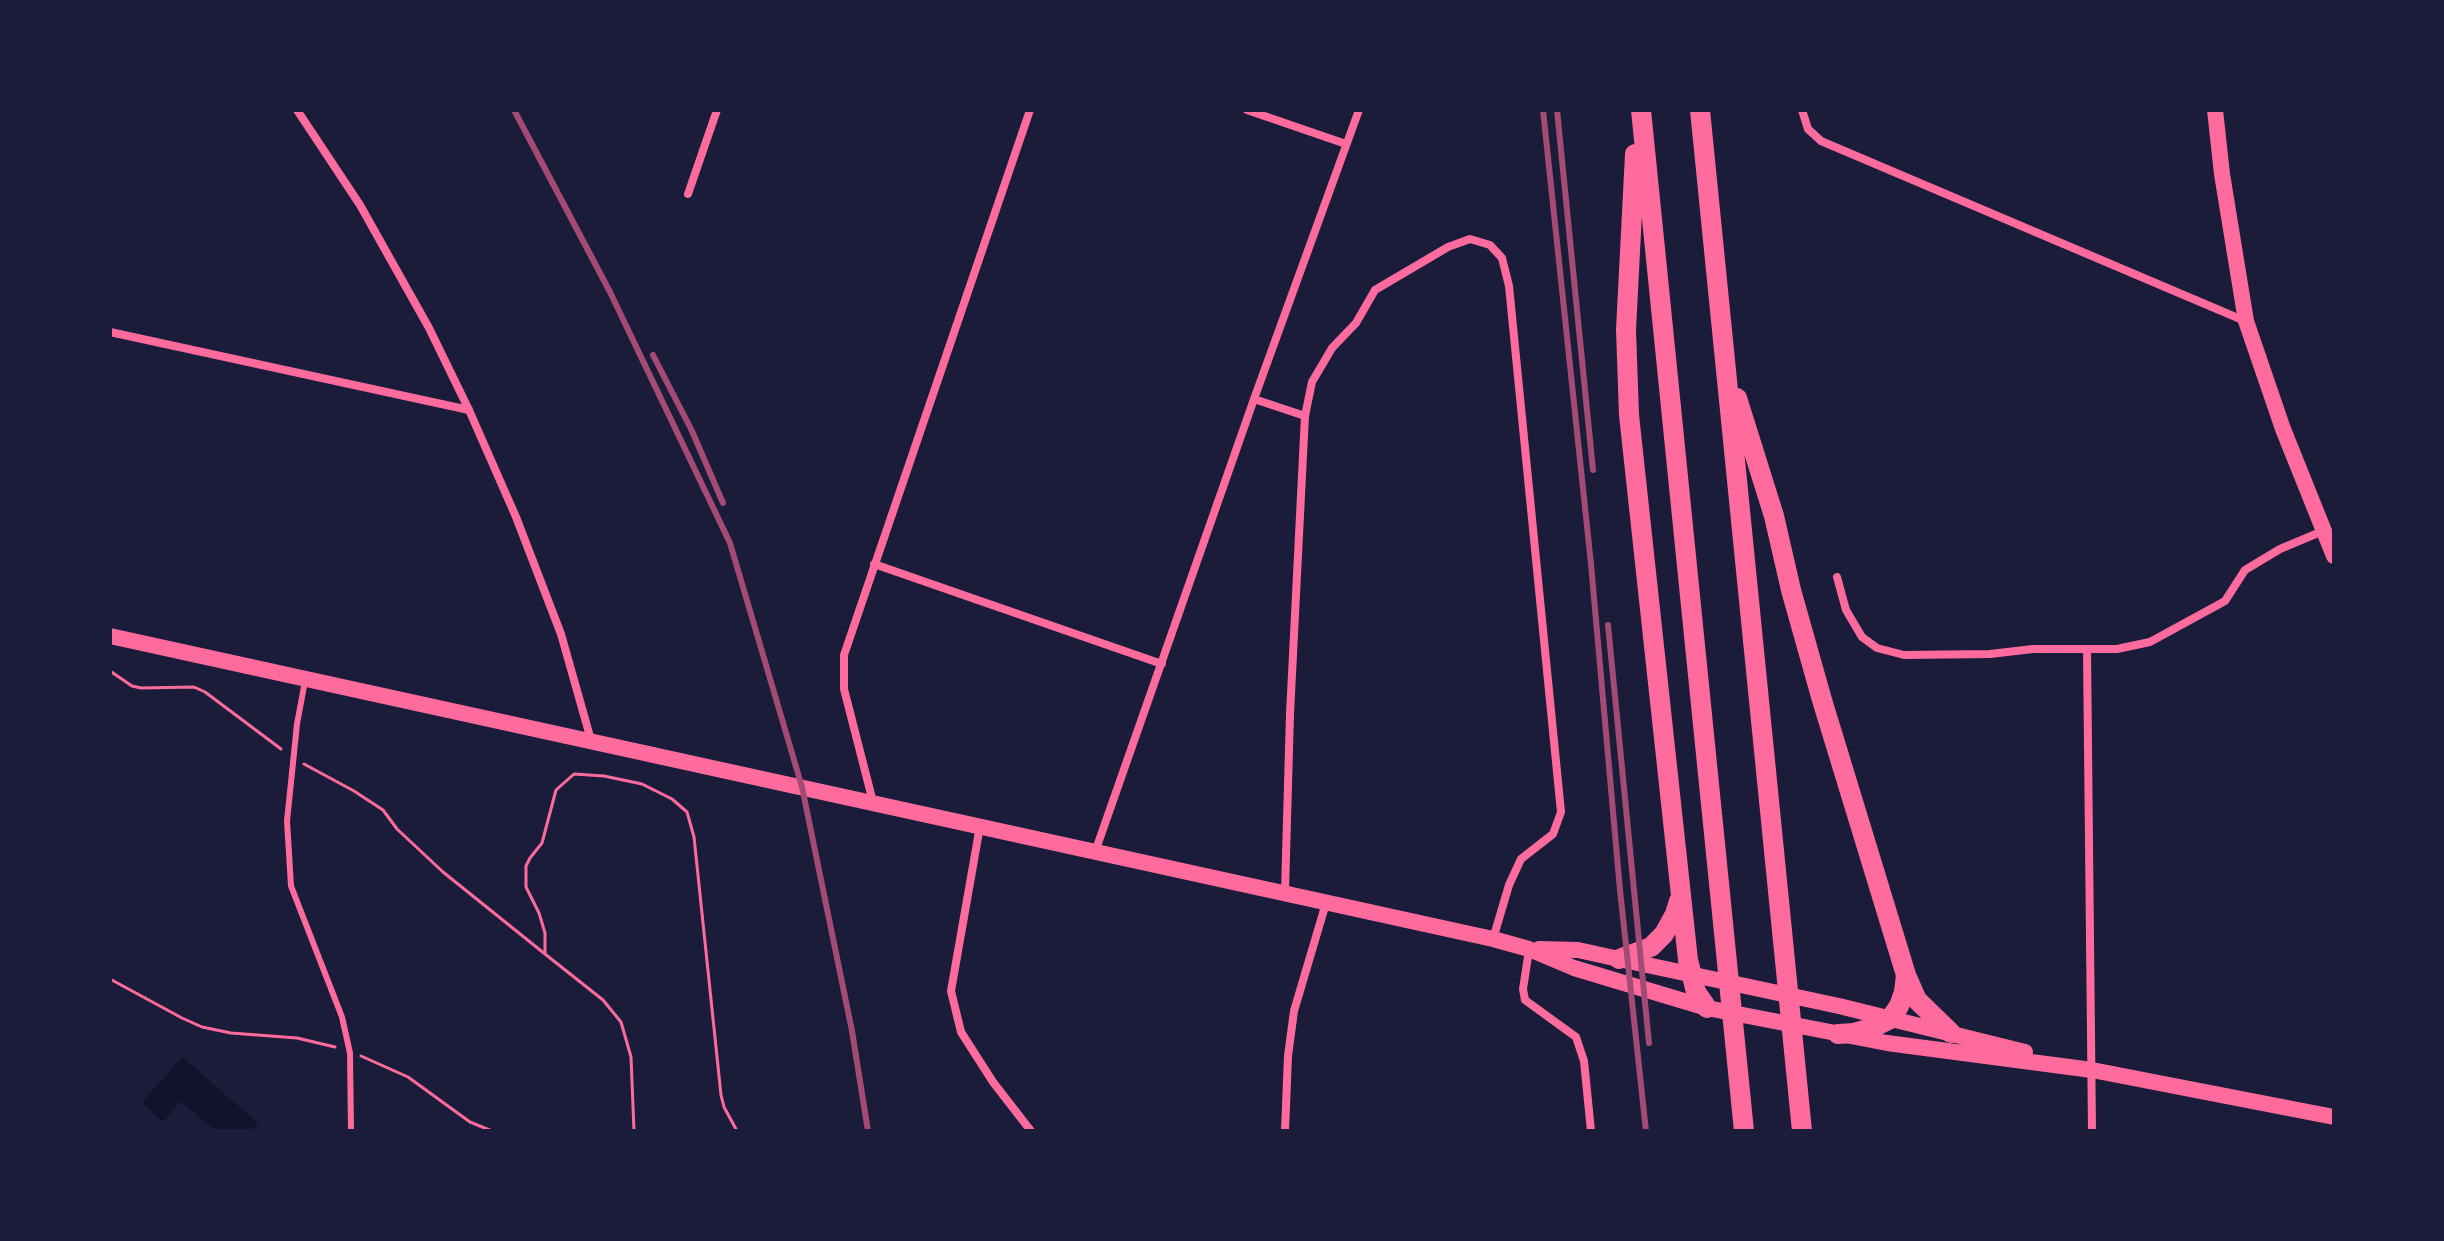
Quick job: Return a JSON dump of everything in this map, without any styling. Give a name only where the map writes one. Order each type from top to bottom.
[{"type":"highway","points":[[1639,110],[1626,330],[1629,415],[1690,974],[1696,992],[1707,1008]]},
{"type":"highway","points":[[1639,110],[1744,1131]]},
{"type":"highway","points":[[1700,110],[1802,1131]]},
{"type":"highway","points":[[1724,356],[1774,516],[1822,700],[1906,975],[1917,1000],[1951,1033]]},
{"type":"highway","points":[[1619,959],[1651,947],[1664,934],[1675,914],[1681,889]]},
{"type":"highway","points":[[1838,1034],[1872,1028],[1890,1019],[1899,1006],[1906,975]]},
{"type":"main road","points":[[2215,110],[2246,321],[2283,429],[2334,556]]},
{"type":"main road","points":[[110,636],[1493,939],[1529,949],[1574,968],[1707,1008],[1887,1043],[2092,1070],[2334,1117]]},
{"type":"main road","points":[[1529,949],[1578,950],[1690,974],[1951,1033],[2092,1070]]},
{"type":"street","points":[[297,110],[360,205],[429,328],[469,410],[516,517],[561,634],[591,740]]},
{"type":"street","points":[[688,194],[717,110]]},
{"type":"street","points":[[873,803],[848,708],[843,674],[849,636],[1030,110]]},
{"type":"street","points":[[1247,110],[1346,144]]},
{"type":"street","points":[[1095,852],[1359,110]]},
{"type":"street","points":[[1802,110],[1808,129],[1821,141],[2246,321]]},
{"type":"street","points":[[1285,891],[1290,714],[1305,416],[1312,382],[1332,348],[1356,323],[1375,290],[1448,247],[1470,239],[1490,245],[1502,258],[1509,286],[1561,812],[1553,834],[1521,859],[1509,885],[1493,939]]},
{"type":"street","points":[[110,332],[469,410]]},
{"type":"street","points":[[1254,399],[1305,416]]},
{"type":"street","points":[[1837,577],[1846,610],[1862,637],[1877,648],[1904,655],[2117,649],[2150,642],[2225,601],[2245,570],[2280,549],[2324,531]]},
{"type":"street","points":[[874,564],[1162,664]]},
{"type":"street","points":[[2087,649],[2092,1131]]},
{"type":"street","points":[[980,826],[951,991],[961,1032],[993,1082],[1031,1131]]},
{"type":"street","points":[[1285,1131],[1288,1056],[1294,1011],[1326,903]]},
{"type":"street","points":[[1529,949],[1523,989],[1525,1000],[1576,1037],[1584,1061],[1591,1131]]},
{"type":"lane","points":[[306,677],[293,757],[287,821],[291,886],[342,1017],[350,1053],[351,1131]]},
{"type":"path","points":[[110,671],[132,686],[141,688],[183,685],[205,692],[293,757],[383,810],[397,829],[443,872],[603,1000],[621,1022],[631,1057],[634,1131]]},
{"type":"path","points":[[545,954],[542,923],[530,898],[525,875],[530,858],[542,843],[556,790],[564,781],[574,774],[604,776],[642,784],[682,805],[692,823],[694,837],[721,1095],[737,1131]]},
{"type":"path","points":[[110,979],[202,1027],[231,1033],[297,1038],[373,1060],[408,1077],[470,1122],[492,1131]]},
{"type":"shaded area","points":[[182,1057],[258,1123],[252,1131],[216,1131],[181,1101],[163,1122],[142,1103]]},
{"type":"railway","points":[[514,110],[610,292],[730,543],[802,787],[852,1031],[868,1131]]},
{"type":"railway","points":[[1543,110],[1646,1131]]},
{"type":"railway","points":[[1557,110],[1593,470]]},
{"type":"railway","points":[[653,355],[692,431],[723,503]]},
{"type":"railway","points":[[1608,625],[1649,1043]]}]
